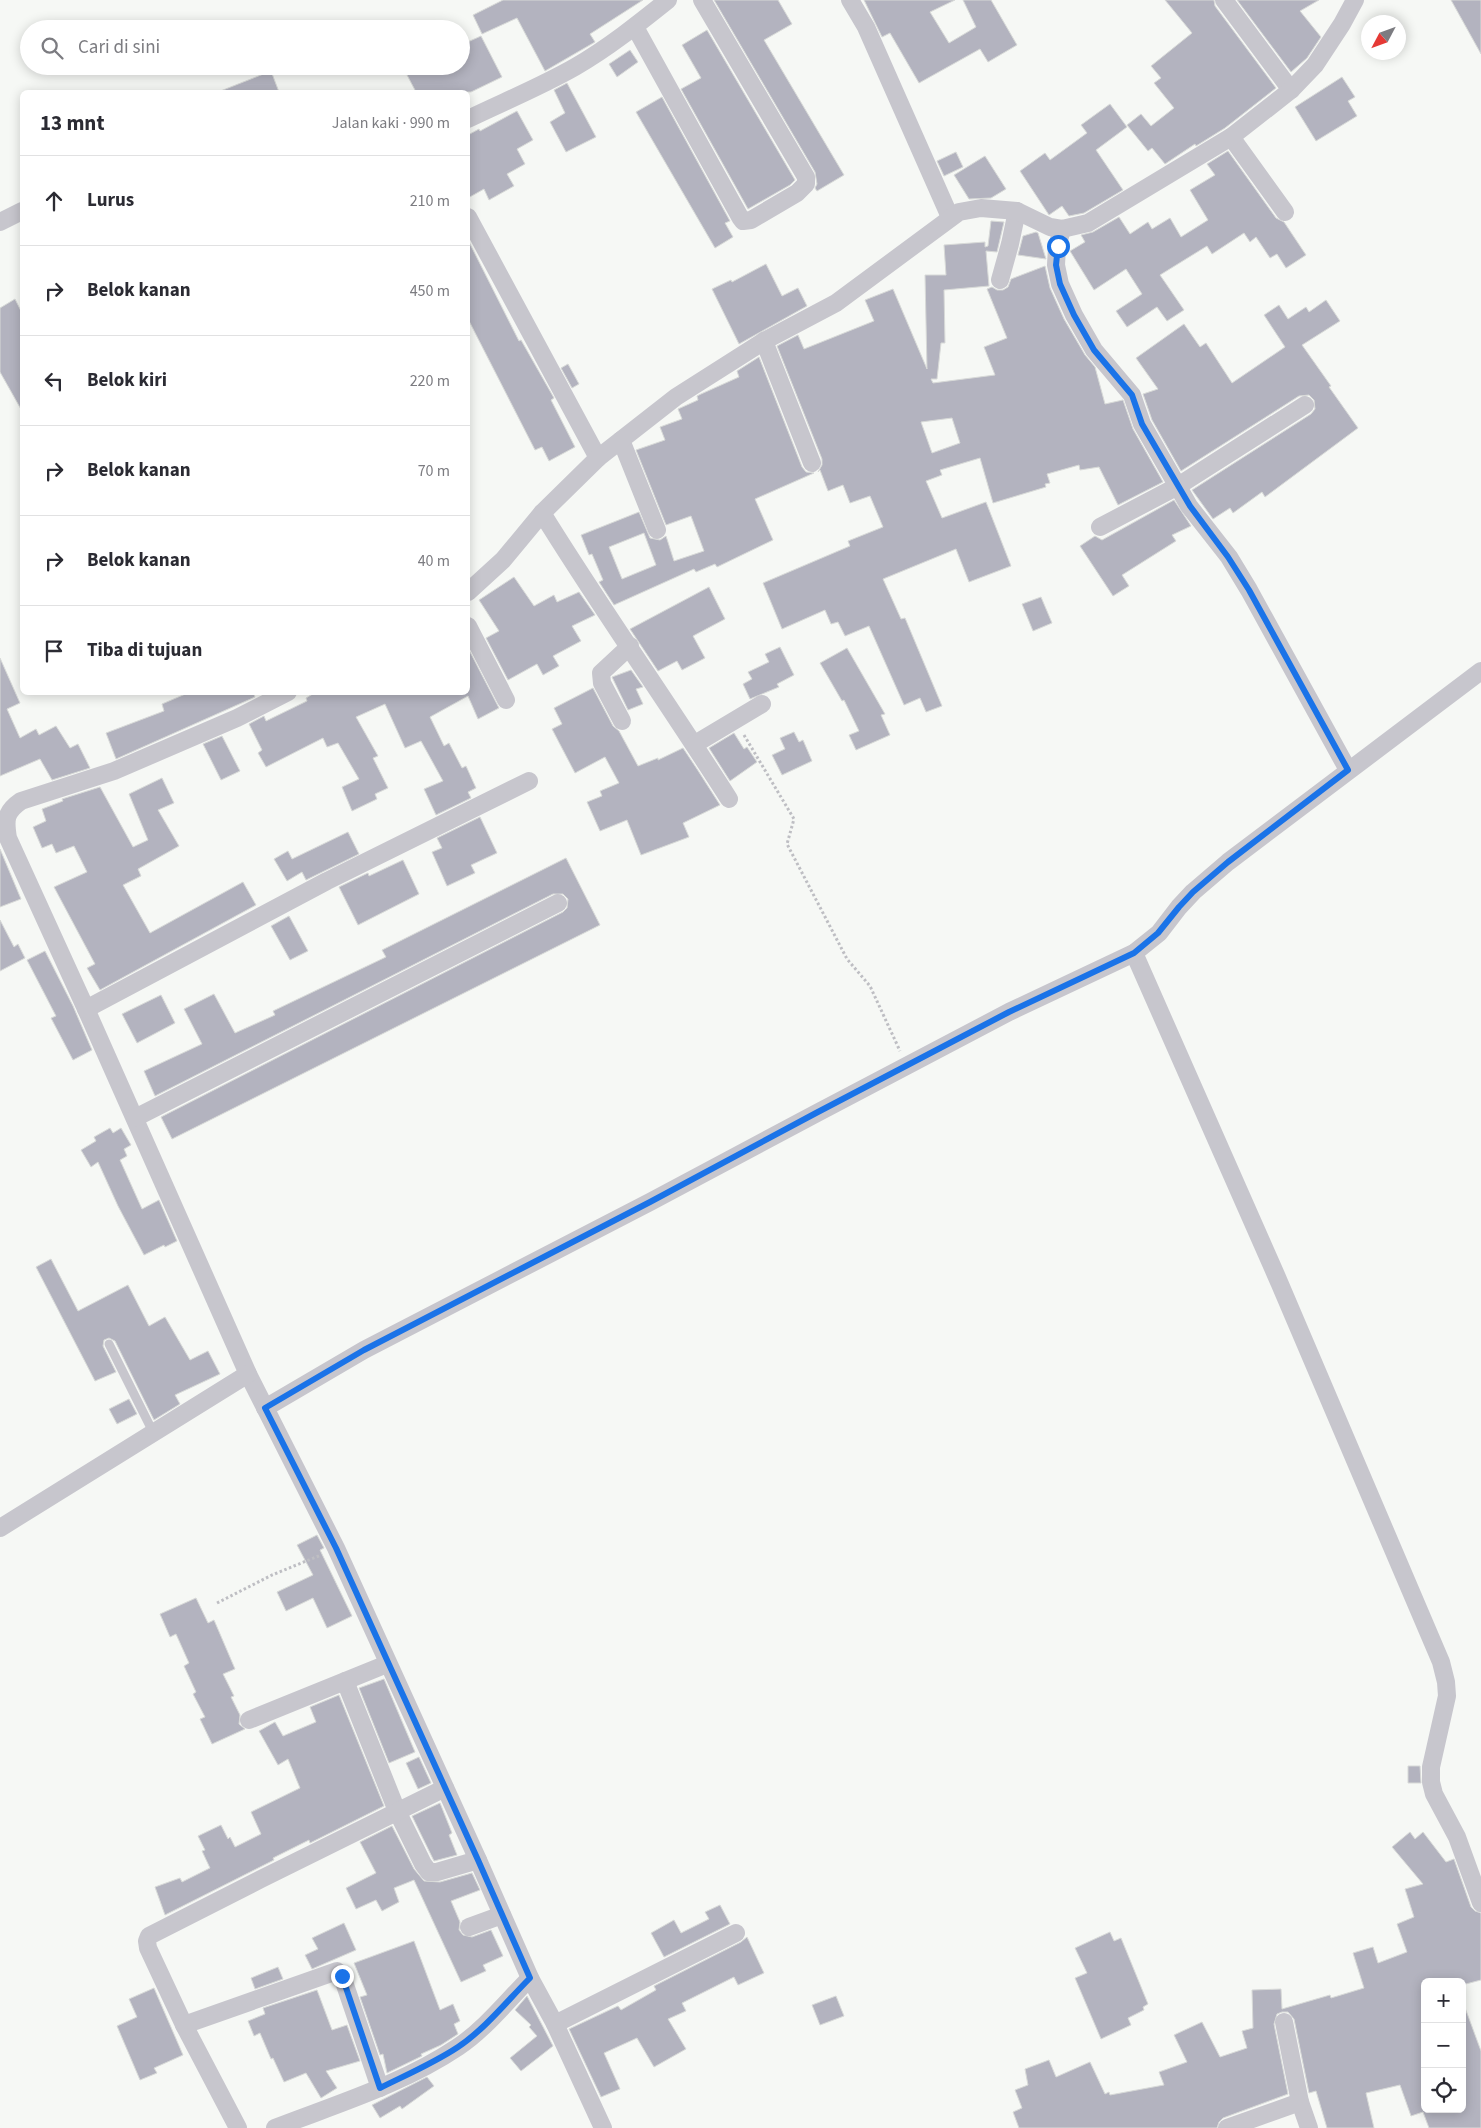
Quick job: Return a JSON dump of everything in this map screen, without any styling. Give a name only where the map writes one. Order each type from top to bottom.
[{"type":"street","points":[[470,118],[568,72],[600,52],[668,0]]},
{"type":"street","points":[[634,27],[740,217],[743,221],[751,220],[797,193],[806,184],[806,176],[702,0]]},
{"type":"street","points":[[850,0],[866,27],[950,218]]},
{"type":"street","points":[[1224,0],[1292,90]]},
{"type":"street","points":[[470,590],[503,560],[542,513],[598,458],[676,397],[764,341],[836,303],[959,212],[980,208],[1017,210],[1050,227],[1062,229],[1088,223],[1232,137],[1292,90],[1315,65],[1342,24],[1355,0]]},
{"type":"street","points":[[1232,137],[1285,212]]},
{"type":"street","points":[[1000,280],[1017,210]]},
{"type":"street","points":[[0,222],[20,212]]},
{"type":"street","points":[[470,221],[598,458]]},
{"type":"street","points":[[1062,229],[1056,254],[1056,265],[1060,284],[1074,315],[1094,350],[1132,395],[1142,424],[1190,506],[1228,557],[1249,590],[1348,770]]},
{"type":"street","points":[[764,341],[812,463]]},
{"type":"street","points":[[1100,527],[1178,486],[1304,405]]},
{"type":"street","points":[[622,440],[657,530]]},
{"type":"street","points":[[542,513],[577,569],[695,744],[729,799]]},
{"type":"street","points":[[470,630],[506,700]]},
{"type":"street","points":[[622,721],[602,683],[601,672],[630,646]]},
{"type":"street","points":[[265,1408],[364,1350],[650,1202],[1009,1012],[1134,953],[1158,933],[1193,892],[1228,862],[1481,671]]},
{"type":"street","points":[[270,696],[114,771],[21,801],[11,808],[3,819],[8,838],[248,1374],[336,1548],[502,1915],[603,2128]]},
{"type":"street","points":[[695,744],[762,704]]},
{"type":"street","points":[[86,1009],[327,881],[529,782]]},
{"type":"street","points":[[135,1118],[558,903]]},
{"type":"street","points":[[1134,953],[1276,1275],[1441,1662],[1447,1696],[1431,1767],[1431,1782],[1434,1794],[1457,1836],[1481,1903]]},
{"type":"street","points":[[0,1528],[248,1374]]},
{"type":"street","points":[[249,1720],[387,1664]]},
{"type":"street","points":[[345,1681],[398,1812],[422,1864],[430,1872],[437,1872],[478,1860]]},
{"type":"street","points":[[238,2128],[184,2025],[148,1948],[147,1941],[149,1936],[445,1788]]},
{"type":"street","points":[[469,1927],[502,1915]]},
{"type":"street","points":[[555,2024],[736,1933]]},
{"type":"street","points":[[184,2025],[337,1971],[342,1976],[380,2088]]},
{"type":"street","points":[[275,2128],[380,2088],[428,2064],[459,2046],[486,2023],[537,1991]]},
{"type":"street","points":[[1284,2022],[1300,2102],[1308,2128]]},
{"type":"street","points":[[1227,2128],[1300,2102]]},
{"type":"lane","points":[[109,1344],[153,1432]]},
{"type":"path","points":[[735,720],[794,819],[787,844],[847,959],[870,986],[907,1066]]},
{"type":"path","points":[[217,1603],[272,1575],[336,1548]]},
{"type":"building","points":[[503,0],[643,0],[590,34],[595,42],[545,71],[517,18],[482,34],[473,15]]},
{"type":"building","points":[[714,0],[778,0],[792,24],[764,40],[844,175],[817,191],[815,188],[817,184],[815,172]]},
{"type":"building","points":[[864,0],[955,0],[930,12],[949,43],[976,27],[963,0],[991,0],[1017,45],[988,62],[980,49],[919,83],[890,33],[882,37]]},
{"type":"building","points":[[1165,0],[1214,0],[1215,6],[1276,88],[1225,128],[1196,146],[1195,144],[1165,164],[1152,148],[1148,151],[1127,125],[1141,114],[1151,126],[1174,108],[1154,83],[1161,78],[1151,66],[1192,33]]},
{"type":"building","points":[[1237,0],[1319,0],[1300,11],[1321,37],[1307,58],[1291,72]]},
{"type":"building","points":[[1451,0],[1481,0],[1481,54]]},
{"type":"building","points":[[707,30],[795,180],[790,185],[748,209],[681,89],[701,78],[682,45]]},
{"type":"building","points":[[481,36],[502,77],[471,92],[470,90],[415,90],[407,75],[470,75],[470,41]]},
{"type":"building","points":[[630,50],[638,62],[617,77],[609,64]]},
{"type":"building","points":[[261,75],[273,75],[278,90],[223,90]]},
{"type":"building","points":[[1342,77],[1355,97],[1348,101],[1357,116],[1316,141],[1295,107]]},
{"type":"building","points":[[567,83],[596,137],[566,152],[550,122],[565,113],[554,90]]},
{"type":"building","points":[[662,97],[730,221],[725,223],[733,237],[715,248],[636,112]]},
{"type":"building","points":[[1110,104],[1127,127],[1096,150],[1123,190],[1084,213],[1069,216],[1062,206],[1049,215],[1020,171],[1045,153],[1050,160],[1087,133],[1081,125]]},
{"type":"building","points":[[517,111],[533,140],[517,149],[525,164],[507,174],[514,186],[489,200],[484,189],[470,197],[470,134],[479,129],[480,131]]},
{"type":"building","points":[[1228,151],[1276,218],[1284,222],[1306,255],[1286,268],[1277,254],[1270,258],[1256,237],[1250,242],[1244,233],[1212,254],[1207,246],[1160,275],[1184,310],[1167,321],[1157,307],[1127,327],[1116,311],[1142,294],[1126,269],[1094,290],[1070,251],[1085,242],[1081,235],[1093,232],[1119,217],[1130,234],[1148,222],[1152,229],[1170,218],[1181,237],[1208,220],[1190,190],[1215,175],[1207,164]]},
{"type":"building","points":[[956,152],[963,167],[944,176],[937,161]]},
{"type":"building","points":[[985,156],[1006,189],[991,198],[969,199],[954,175]]},
{"type":"building","points":[[991,221],[1004,222],[997,252],[986,251],[989,286],[944,290],[945,343],[941,343],[937,379],[931,379],[933,383],[995,375],[984,347],[1007,338],[987,289],[992,287],[997,290],[1003,290],[1008,287],[1011,279],[1045,266],[1050,288],[1064,319],[1085,355],[1095,367],[1105,404],[1123,400],[1133,429],[1163,482],[1118,505],[1099,467],[1080,470],[1079,465],[1047,474],[1050,483],[1045,484],[1046,487],[993,503],[980,458],[940,470],[942,475],[926,481],[942,518],[986,502],[1011,566],[969,582],[956,549],[883,579],[901,619],[905,618],[942,706],[926,712],[920,698],[904,705],[869,626],[845,636],[838,622],[831,624],[825,610],[782,629],[763,583],[850,546],[848,541],[883,527],[870,496],[850,503],[843,485],[828,491],[820,470],[818,472],[822,465],[822,459],[777,346],[798,335],[804,349],[874,321],[865,300],[893,289],[927,369],[925,275],[946,275],[944,245],[985,242],[985,247],[988,246]],"holes":[[[952,418],[960,443],[932,453],[921,422]]]},
{"type":"building","points":[[1038,233],[1046,259],[1018,255],[1023,236]]},
{"type":"building","points":[[470,244],[519,341],[521,340],[554,398],[551,400],[575,447],[549,461],[542,447],[535,450],[470,323]]},
{"type":"building","points":[[766,264],[782,296],[798,288],[807,306],[739,344],[712,289],[731,280],[732,282]]},
{"type":"building","points":[[15,299],[20,309],[20,407],[0,372],[0,308]]},
{"type":"building","points":[[1326,300],[1340,321],[1302,345],[1358,428],[1265,497],[1262,492],[1233,513],[1230,508],[1213,519],[1192,490],[1311,414],[1315,409],[1314,400],[1309,395],[1299,396],[1181,471],[1152,420],[1143,394],[1158,389],[1136,358],[1184,324],[1200,347],[1206,343],[1232,383],[1285,347],[1264,315],[1279,305],[1288,319],[1306,307],[1309,312]]},
{"type":"building","points":[[759,357],[802,467],[806,472],[814,473],[755,499],[773,540],[717,567],[715,564],[696,572],[694,569],[614,605],[599,582],[603,580],[592,554],[589,555],[581,535],[639,512],[650,538],[660,540],[666,536],[674,561],[704,551],[691,516],[666,525],[636,450],[665,440],[660,427],[682,419],[678,409],[698,400],[697,396],[739,377],[737,371]],"holes":[[[644,533],[656,565],[622,579],[609,547]]]},
{"type":"building","points":[[568,364],[579,384],[572,388],[561,368]]},
{"type":"building","points":[[1174,500],[1191,526],[1172,535],[1176,541],[1122,575],[1129,586],[1113,596],[1080,546],[1095,536],[1102,540]]},
{"type":"building","points":[[514,577],[534,606],[554,595],[557,602],[579,592],[595,615],[572,626],[581,641],[553,656],[559,666],[543,675],[537,664],[508,680],[486,638],[499,631],[479,600]]},
{"type":"building","points":[[709,587],[725,619],[693,636],[705,658],[682,670],[677,661],[658,671],[630,629]]},
{"type":"building","points":[[1041,597],[1052,623],[1033,631],[1022,604]]},
{"type":"building","points":[[780,647],[794,675],[777,684],[779,687],[750,699],[743,684],[752,679],[748,672],[769,662],[765,654]]},
{"type":"building","points":[[847,648],[885,714],[881,715],[890,735],[856,750],[849,735],[859,731],[844,700],[842,701],[820,663]]},
{"type":"building","points":[[470,652],[499,708],[478,719],[468,696],[430,717],[444,746],[449,743],[462,768],[466,766],[476,788],[468,792],[471,798],[436,815],[424,789],[443,781],[421,741],[405,748],[385,704],[356,717],[378,756],[373,758],[388,788],[375,794],[377,799],[352,811],[342,787],[359,779],[338,743],[327,747],[323,738],[266,767],[258,753],[262,750],[249,724],[264,716],[266,721],[307,701],[306,698],[311,695],[470,695]]},
{"type":"building","points":[[0,658],[20,703],[7,709],[20,738],[36,729],[39,735],[56,726],[70,748],[78,744],[90,768],[52,780],[40,759],[0,776]]},
{"type":"building","points":[[631,670],[643,687],[636,689],[643,704],[628,710],[612,677]]},
{"type":"building","points":[[593,688],[613,726],[619,731],[638,766],[658,758],[658,760],[683,748],[697,769],[720,805],[683,823],[689,837],[641,855],[627,820],[600,831],[587,802],[602,796],[600,791],[619,783],[605,757],[575,773],[552,729],[562,724],[554,708]]},
{"type":"building","points":[[183,695],[254,695],[255,697],[116,759],[106,733],[164,711],[162,704]]},
{"type":"building","points":[[794,732],[799,742],[803,740],[812,761],[782,775],[772,755],[785,749],[780,738]]},
{"type":"building","points":[[734,733],[744,749],[747,747],[757,762],[730,781],[709,748]]},
{"type":"building","points":[[222,736],[240,771],[221,780],[203,744]]},
{"type":"building","points":[[162,778],[174,803],[158,810],[179,846],[138,869],[141,876],[123,885],[150,933],[243,882],[256,905],[100,990],[87,968],[95,964],[54,887],[87,872],[74,846],[56,853],[52,844],[42,848],[33,827],[46,821],[42,809],[63,801],[62,799],[100,787],[133,847],[148,840],[129,794]]},
{"type":"building","points":[[480,817],[497,853],[471,865],[475,873],[447,886],[432,852],[442,848],[437,838]]},
{"type":"building","points":[[348,832],[359,854],[306,880],[302,872],[287,881],[274,859],[288,851],[292,859]]},
{"type":"building","points":[[0,849],[21,899],[0,907]]},
{"type":"building","points":[[566,858],[600,925],[172,1139],[161,1117],[563,912],[567,908],[568,899],[563,894],[553,894],[155,1096],[144,1071],[202,1044],[184,1009],[214,994],[235,1033],[275,1015],[273,1011],[386,957],[382,950]]},
{"type":"building","points":[[403,860],[419,894],[358,925],[339,887],[368,873],[369,876]]},
{"type":"building","points":[[289,916],[308,951],[290,960],[271,926]]},
{"type":"building","points":[[0,920],[14,947],[18,944],[25,958],[0,971]]},
{"type":"building","points":[[45,951],[73,1006],[92,1050],[73,1060],[51,1018],[56,1016],[27,960]]},
{"type":"building","points":[[161,995],[175,1023],[137,1043],[122,1014]]},
{"type":"building","points":[[110,1128],[113,1133],[121,1128],[131,1145],[124,1149],[127,1156],[120,1160],[142,1209],[159,1200],[177,1241],[144,1255],[118,1206],[98,1162],[91,1167],[81,1150],[96,1141],[94,1137]]},
{"type":"building","points":[[51,1259],[78,1311],[128,1285],[149,1326],[165,1317],[190,1360],[208,1351],[220,1374],[175,1395],[180,1404],[154,1420],[115,1341],[109,1338],[104,1340],[103,1346],[116,1372],[95,1381],[36,1267]]},
{"type":"building","points":[[129,1399],[137,1414],[117,1424],[109,1409]]},
{"type":"building","points":[[317,1535],[324,1548],[320,1550],[352,1616],[327,1628],[313,1598],[286,1611],[277,1592],[313,1575],[297,1545]]},
{"type":"building","points":[[196,1598],[208,1623],[214,1620],[235,1669],[223,1674],[234,1696],[231,1697],[240,1715],[239,1724],[245,1729],[212,1744],[200,1719],[205,1717],[193,1694],[196,1692],[184,1666],[189,1663],[176,1634],[170,1637],[160,1614]]},
{"type":"building","points":[[384,1679],[415,1752],[389,1763],[359,1688]]},
{"type":"building","points":[[339,1695],[384,1806],[310,1843],[309,1840],[273,1858],[274,1860],[165,1915],[155,1887],[180,1878],[182,1882],[210,1868],[202,1851],[205,1850],[198,1836],[221,1825],[228,1839],[230,1837],[235,1847],[261,1834],[251,1812],[300,1788],[288,1759],[278,1765],[259,1731],[275,1722],[283,1736],[316,1722],[310,1707]]},
{"type":"building","points":[[419,1757],[431,1783],[418,1789],[406,1763]]},
{"type":"building","points":[[1408,1766],[1420,1766],[1421,1783],[1408,1783]]},
{"type":"building","points":[[440,1803],[452,1833],[449,1835],[457,1855],[434,1861],[412,1816]]},
{"type":"building","points":[[392,1826],[414,1869],[424,1881],[440,1882],[472,1873],[480,1890],[451,1901],[460,1922],[459,1930],[463,1935],[472,1937],[491,1930],[503,1956],[483,1965],[486,1971],[461,1982],[414,1880],[394,1888],[399,1902],[382,1911],[376,1900],[356,1909],[346,1888],[376,1873],[360,1842]]},
{"type":"building","points":[[1410,1832],[1415,1839],[1423,1832],[1446,1862],[1454,1859],[1471,1907],[1481,1913],[1481,1980],[1466,1984],[1466,1978],[1421,1978],[1421,2113],[1411,2116],[1400,2085],[1366,2093],[1374,2128],[1327,2128],[1316,2091],[1309,2093],[1294,2019],[1288,2012],[1282,2012],[1277,2014],[1274,2024],[1288,2094],[1223,2118],[1217,2128],[1019,2128],[1013,2112],[1022,2108],[1015,2090],[1028,2085],[1025,2069],[1049,2060],[1056,2077],[1090,2062],[1105,2094],[1109,2092],[1110,2095],[1164,2085],[1159,2072],[1187,2062],[1174,2035],[1202,2022],[1220,2057],[1247,2048],[1242,2031],[1253,2028],[1252,1990],[1281,1989],[1282,2009],[1330,1995],[1331,1998],[1364,1988],[1353,1953],[1373,1947],[1378,1963],[1407,1952],[1397,1924],[1414,1917],[1405,1889],[1423,1884],[1392,1847]]},
{"type":"building","points":[[720,1905],[730,1924],[664,1957],[651,1933],[674,1920],[681,1933],[709,1919],[705,1912]]},
{"type":"building","points":[[344,1923],[356,1950],[312,1969],[305,1955],[318,1949],[312,1938]]},
{"type":"building","points":[[1110,1932],[1114,1941],[1121,1938],[1148,2004],[1143,2007],[1144,2010],[1128,2018],[1131,2025],[1101,2039],[1075,1978],[1087,1973],[1075,1948]]},
{"type":"building","points":[[747,1937],[764,1973],[738,1985],[734,1977],[682,2003],[686,2011],[668,2019],[686,2049],[654,2067],[637,2038],[604,2053],[620,2089],[601,2097],[569,2029],[618,2006],[621,2010],[656,1990],[654,1986],[741,1942]]},
{"type":"building","points":[[414,1941],[440,2010],[453,2004],[460,2021],[454,2024],[458,2034],[441,2045],[421,2054],[422,2056],[387,2073],[383,2054],[380,2055],[360,1997],[367,1995],[354,1963]]},
{"type":"building","points":[[278,1967],[283,1979],[255,1989],[251,1978]]},
{"type":"building","points":[[154,1988],[183,2055],[154,2068],[157,2073],[140,2080],[117,2026],[137,2017],[129,1999]]},
{"type":"building","points":[[317,1990],[332,2030],[347,2025],[360,2061],[326,2071],[337,2088],[321,2098],[306,2073],[284,2082],[273,2058],[271,2059],[260,2033],[254,2036],[248,2021],[265,2014],[263,2008]]},
{"type":"building","points":[[527,1996],[553,2046],[521,2071],[510,2058],[537,2036],[529,2027],[531,2025],[515,2010]]},
{"type":"building","points":[[836,1996],[844,2016],[820,2025],[812,2005]]},
{"type":"building","points":[[1466,2010],[1481,2051],[1481,2128],[1429,2128],[1423,2113],[1466,2113]]},
{"type":"building","points":[[427,2077],[434,2086],[402,2109],[400,2106],[380,2118],[372,2105]]},
{"type":"route","points":[[342,1976],[380,2088],[459,2046],[486,2023],[530,1978],[336,1548],[265,1408],[364,1350],[650,1202],[816,1113],[1009,1012],[1134,953],[1158,933],[1193,892],[1228,862],[1348,770],[1249,590],[1228,557],[1190,506],[1142,424],[1132,395],[1094,350],[1074,315],[1060,284],[1056,265],[1058,246]]}]
